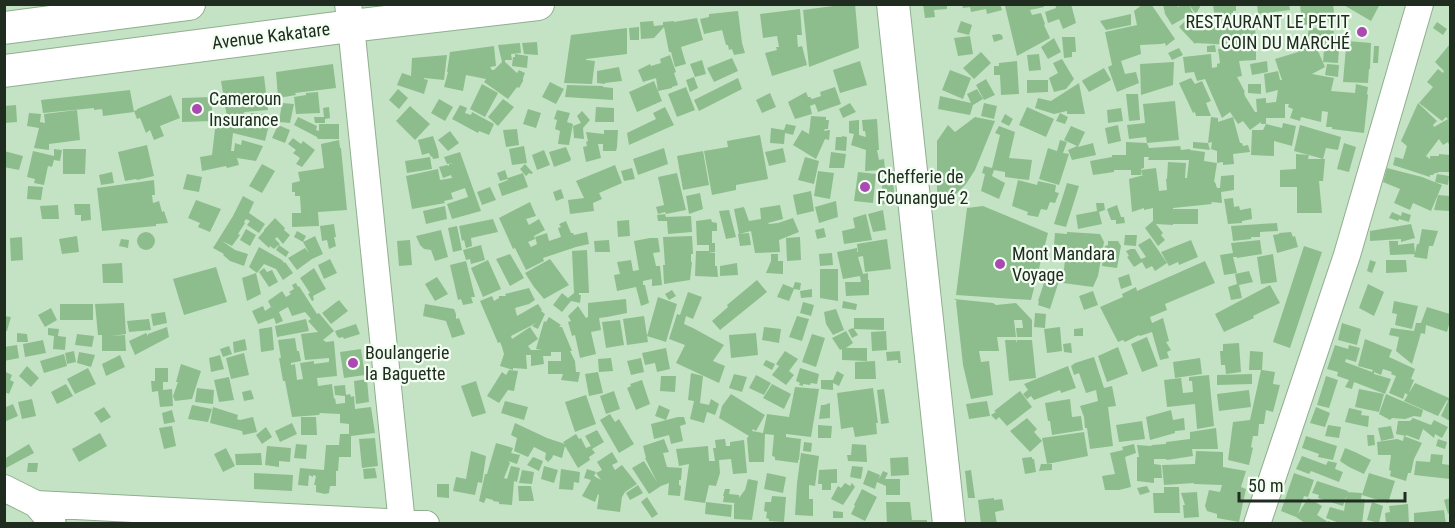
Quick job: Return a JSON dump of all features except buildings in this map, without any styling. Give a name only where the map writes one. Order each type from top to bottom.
[{"type":"main road","points":[[4,28],[189,4]]},
{"type":"main road","name":"Avenue Kakatare","points":[[4,71],[350,15],[538,4]]},
{"type":"main road","points":[[893,4],[949,524]]},
{"type":"street","points":[[1257,524],[1347,255],[1420,4]]},
{"type":"street","points":[[36,504],[410,523],[350,15]]},
{"type":"street","points":[[4,488],[36,504],[53,524]]},
{"type":"place","name":"RESTAURANT LE PETIT COIN DU MARCHÉ","points":[[1362,32]]},
{"type":"place","name":"Cameroun Insurance","points":[[197,109]]},
{"type":"place","name":"Chefferie de Founangué 2","points":[[865,187]]},
{"type":"place","name":"Mont Mandara Voyage","points":[[1000,264]]},
{"type":"place","name":"Boulangerie la Baguette","points":[[353,363]]}]
